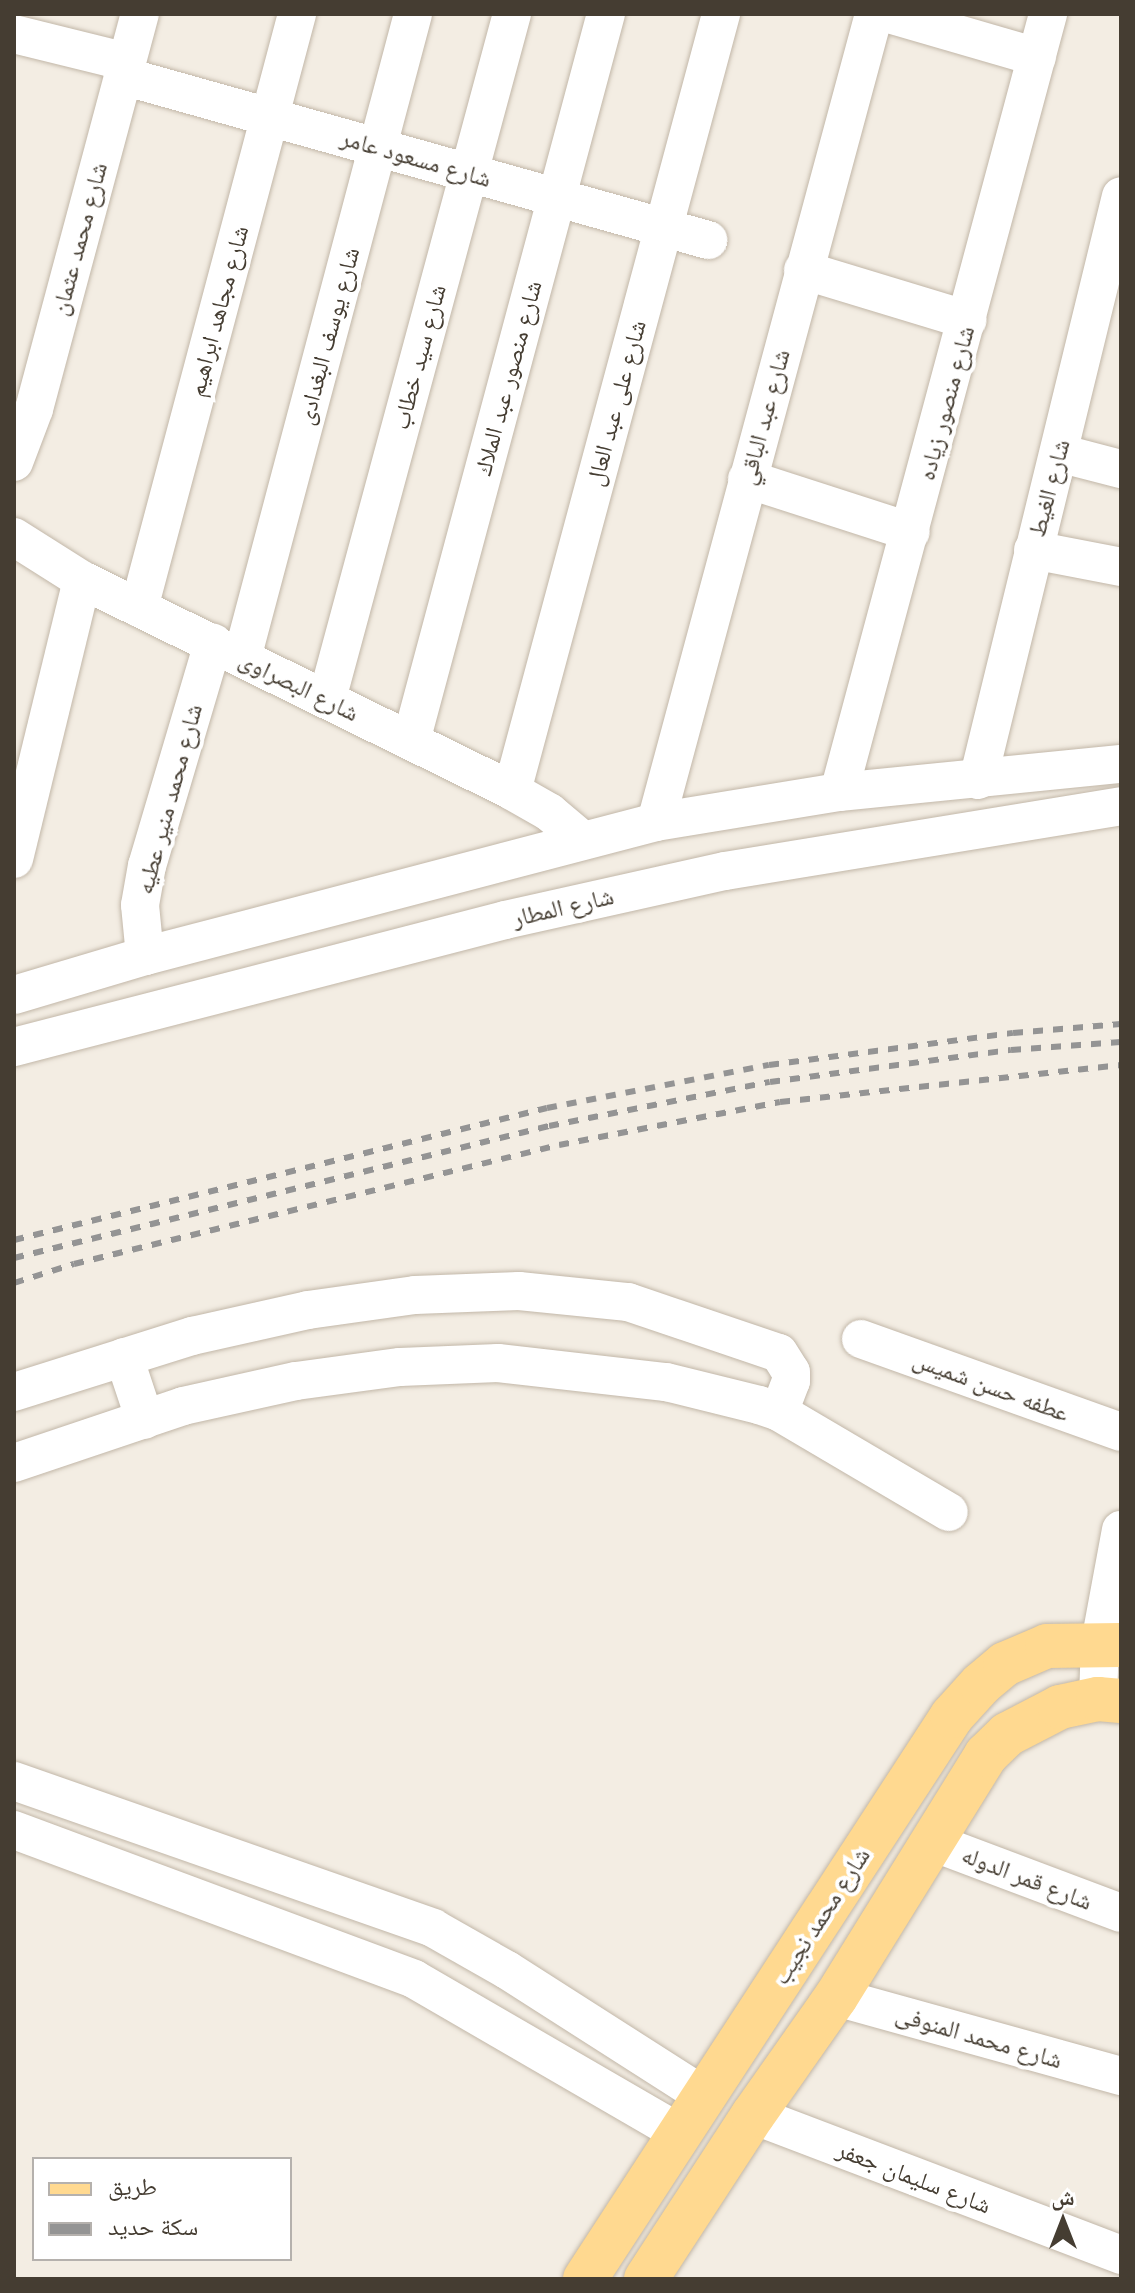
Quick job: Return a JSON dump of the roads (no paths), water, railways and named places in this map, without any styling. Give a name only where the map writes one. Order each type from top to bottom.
[{"type":"main road","name":"شارع محمد نجيب","points":[[585,2279],[952,1716],[981,1684],[1005,1664],[1047,1646],[1111,1631]]},
{"type":"main road","points":[[646,2279],[753,2115],[836,1997],[986,1755],[1008,1734],[1060,1707],[1110,1700]]},
{"type":"street","name":"شارع محمد عثمان","points":[[14,462],[34,409],[140,14]]},
{"type":"street","name":"شارع مجاهد ابراهيم","points":[[139,608],[297,14]]},
{"type":"street","name":"شارع يوسف البغدادى","points":[[228,651],[378,147],[413,14]]},
{"type":"street","name":"شارع سيد خطاب","points":[[327,699],[512,14]]},
{"type":"street","name":"شارع منصور عبد الملاك","points":[[411,741],[606,14]]},
{"type":"street","name":"شارع على عبد العال","points":[[512,791],[721,14]]},
{"type":"street","name":"شارع عبد الباقي","points":[[656,822],[874,14]]},
{"type":"street","points":[[889,14],[1037,57]]},
{"type":"street","name":"شارع منصور زياده","points":[[839,792],[1048,14]]},
{"type":"street","name":"شارع مسعود عامر","points":[[14,34],[270,117],[708,240]]},
{"type":"street","name":"شارع الغيط","points":[[978,780],[1059,453],[1108,305],[1121,196]]},
{"type":"street","points":[[803,270],[968,320]]},
{"type":"street","points":[[1059,453],[1121,469]]},
{"type":"street","points":[[747,479],[911,532]]},
{"type":"street","name":"شارع البصراوى","points":[[14,537],[82,580],[512,791],[549,812],[581,839]]},
{"type":"street","points":[[1033,550],[1121,567]]},
{"type":"street","points":[[14,859],[82,580]]},
{"type":"street","name":"شارع محمد منير عطيه","points":[[145,956],[140,905],[147,866],[228,651]]},
{"type":"street","points":[[14,995],[145,956],[581,839],[656,822],[839,792],[1121,764]]},
{"type":"street","name":"شارع المطار","points":[[14,1047],[505,920],[725,871],[1121,806]]},
{"type":"street","points":[[487,865],[505,920]]},
{"type":"street","points":[[14,1392],[192,1336],[308,1310],[415,1295],[519,1291],[628,1302],[779,1353],[791,1372],[791,1381],[779,1412]]},
{"type":"street","name":"عطفه حسن شميس","points":[[861,1339],[1121,1432]]},
{"type":"street","points":[[124,1357],[145,1420]]},
{"type":"street","points":[[14,1463],[183,1406],[296,1381],[400,1367],[498,1363],[666,1382],[779,1412],[949,1512]]},
{"type":"street","points":[[1110,1700],[1111,1631],[1121,1530]]},
{"type":"street","points":[[14,1781],[433,1928],[704,2096]]},
{"type":"street","points":[[73,1851],[90,1807]]},
{"type":"street","points":[[14,1830],[414,1979],[680,2133]]},
{"type":"street","name":"شارع قمر الدوله","points":[[932,1842],[1121,1913]]},
{"type":"street","points":[[353,1957],[373,1905]]},
{"type":"street","name":"شارع محمد المنوفى","points":[[836,1997],[1121,2076]]},
{"type":"street","points":[[566,2067],[591,2024]]},
{"type":"street","name":"شارع سليمان جعفر","points":[[753,2115],[1121,2255]]},
{"type":"railway","points":[[14,1240],[547,1108],[769,1065],[1013,1033],[1121,1024]]},
{"type":"railway","points":[[14,1258],[549,1126],[770,1082],[1011,1050],[1121,1042]]},
{"type":"railway","points":[[14,1283],[74,1264],[559,1145],[780,1102],[1121,1065]]}]
